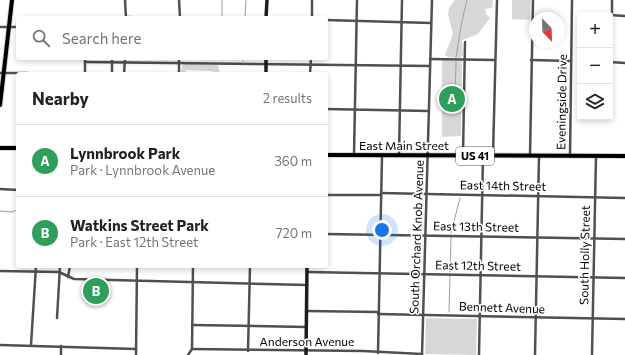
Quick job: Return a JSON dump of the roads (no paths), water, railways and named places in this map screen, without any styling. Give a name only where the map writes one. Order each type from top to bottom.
[{"type":"main road","points":[[0,105],[2,73],[12,0]]},
{"type":"main road","points":[[266,16],[267,0]]},
{"type":"main road","points":[[266,60],[266,72]]},
{"type":"main road","points":[[0,148],[16,148]]},
{"type":"main road","name":"East Main Street","points":[[328,155],[625,156]]},
{"type":"main road","points":[[306,353],[307,268]]},
{"type":"street","points":[[125,0],[126,16]]},
{"type":"street","points":[[179,0],[180,16]]},
{"type":"street","points":[[312,0],[312,16]]},
{"type":"street","points":[[354,156],[358,0]]},
{"type":"street","points":[[399,156],[402,0]]},
{"type":"street","name":"South Orchard Knob Avenue","points":[[422,355],[432,0]]},
{"type":"street","points":[[494,156],[496,0]]},
{"type":"street","points":[[530,156],[533,0]]},
{"type":"street","name":"Eveningside Drive","points":[[570,156],[572,0]]},
{"type":"street","points":[[611,12],[612,0]]},
{"type":"street","points":[[613,15],[625,16]]},
{"type":"street","points":[[328,20],[431,23]]},
{"type":"street","points":[[0,27],[16,27]]},
{"type":"street","points":[[463,156],[465,42]]},
{"type":"street","points":[[430,59],[495,60]]},
{"type":"street","points":[[85,72],[85,60],[112,60],[125,62],[430,66]]},
{"type":"street","points":[[112,60],[112,72]]},
{"type":"street","points":[[310,72],[311,60]]},
{"type":"street","points":[[532,60],[571,61]]},
{"type":"street","points":[[124,72],[125,62]]},
{"type":"street","points":[[179,62],[179,72]]},
{"type":"street","points":[[613,62],[625,63]]},
{"type":"street","points":[[2,73],[16,73]]},
{"type":"street","points":[[328,109],[429,111]]},
{"type":"street","points":[[378,353],[382,156]]},
{"type":"street","points":[[479,355],[483,156]]},
{"type":"street","points":[[535,355],[539,156]]},
{"type":"street","name":"South Holly Street","points":[[592,355],[596,156]]},
{"type":"street","points":[[0,189],[16,190]]},
{"type":"street","name":"East 14th Street","points":[[328,195],[426,194],[625,198]]},
{"type":"street","name":"East 13th Street","points":[[328,234],[625,239]]},
{"type":"street","points":[[32,345],[36,268]]},
{"type":"street","points":[[57,318],[60,268]]},
{"type":"street","points":[[68,277],[70,268]]},
{"type":"street","points":[[136,355],[138,268]]},
{"type":"street","points":[[188,355],[192,349],[193,268]]},
{"type":"street","points":[[245,355],[247,351],[250,268]]},
{"type":"street","points":[[0,271],[60,272],[74,279],[307,285]]},
{"type":"street","name":"East 12th Street","points":[[307,272],[480,274],[625,278]]},
{"type":"street","name":"Bennett Avenue","points":[[306,311],[536,318],[625,319]]},
{"type":"street","points":[[192,325],[306,327]]},
{"type":"street","points":[[0,345],[136,349]]},
{"type":"street","points":[[61,346],[61,355]]},
{"type":"street","name":"Anderson Avenue","points":[[192,349],[422,355]]},
{"type":"street","points":[[209,350],[209,355]]},
{"type":"waterway","points":[[222,0],[222,16]]},
{"type":"waterway","points":[[245,16],[246,0]]},
{"type":"waterway","points":[[456,57],[467,0]]},
{"type":"waterway","points":[[455,100],[456,62]]},
{"type":"waterway","points":[[451,233],[460,198]]},
{"type":"waterway","points":[[0,211],[13,212],[16,210]]},
{"type":"waterway","points":[[450,272],[451,237]]},
{"type":"waterway","points":[[449,312],[450,276]]},
{"type":"place","name":"Lynnbrook Park","points":[[452,99]]},
{"type":"place","name":"Watkins Street Park","points":[[96,291]]}]
